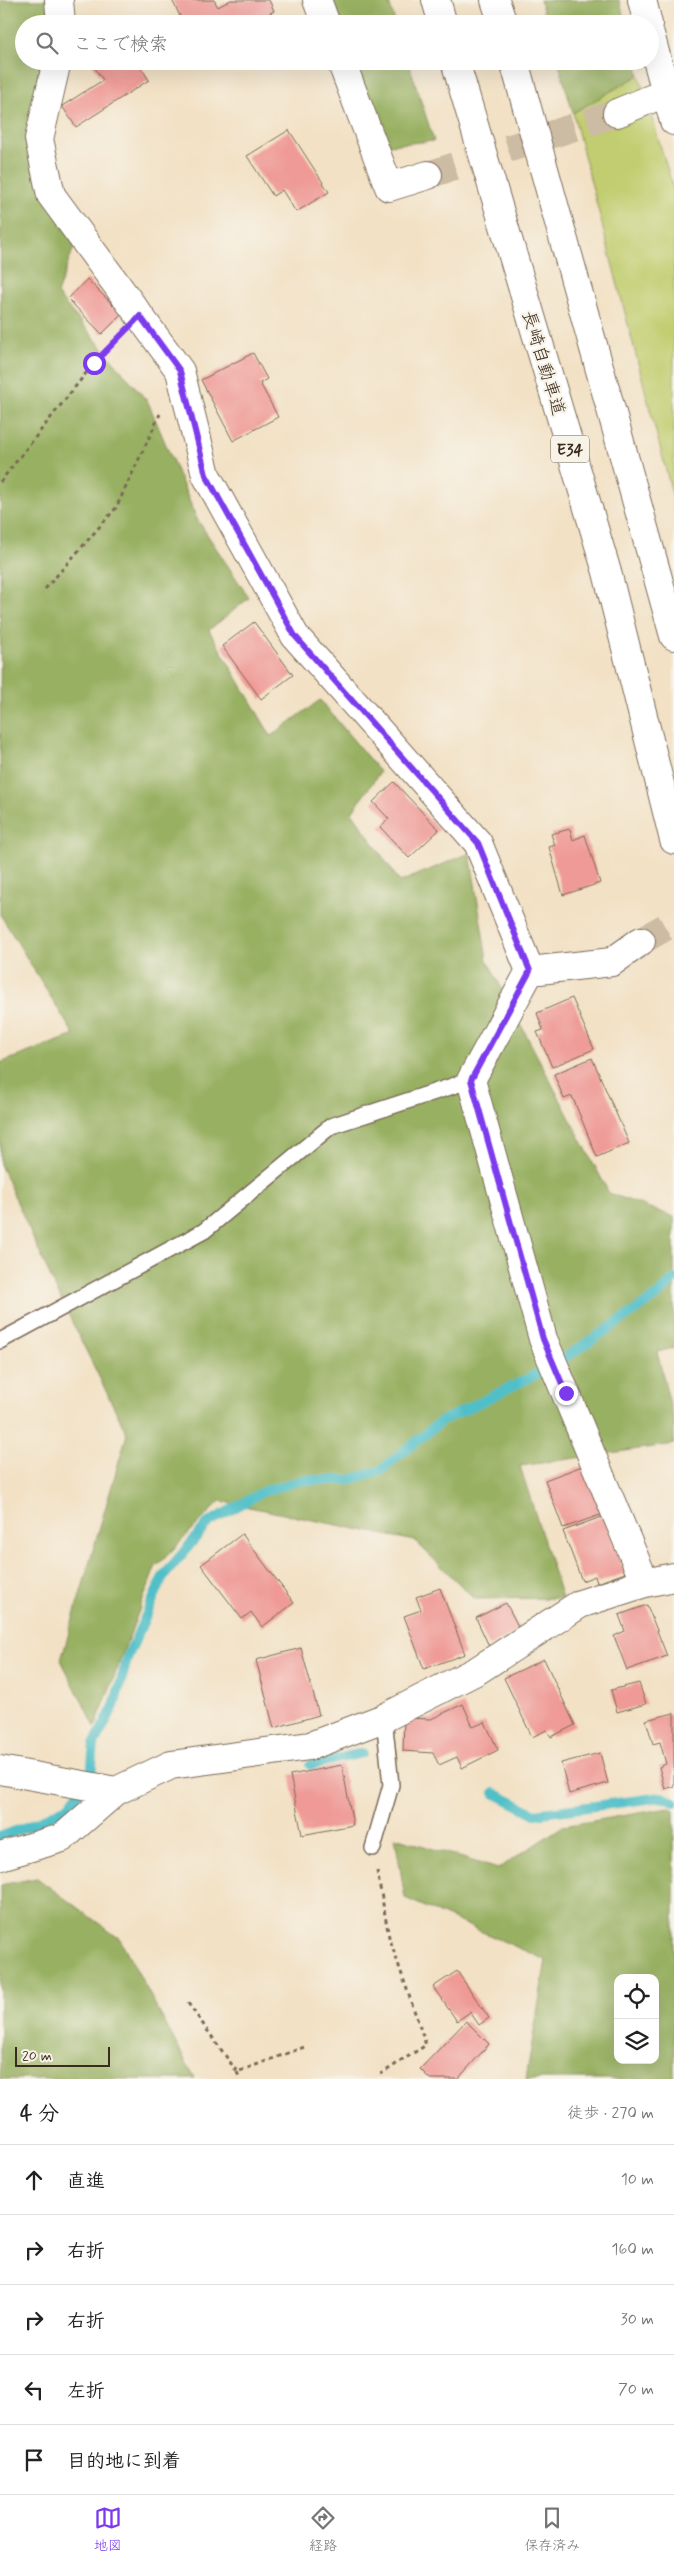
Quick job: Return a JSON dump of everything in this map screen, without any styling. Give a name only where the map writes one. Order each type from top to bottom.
[{"type":"main road","points":[[59,0],[60,15]]},
{"type":"main road","points":[[317,0],[323,15]]},
{"type":"main road","points":[[436,0],[440,15]]},
{"type":"main road","points":[[495,0],[500,15]]},
{"type":"main road","points":[[642,0],[646,15]]},
{"type":"main road","points":[[659,69],[674,121]]},
{"type":"main road","points":[[55,70],[39,139],[51,195],[180,371],[206,475],[295,636],[478,843],[530,971]]},
{"type":"main road","points":[[344,70],[389,187],[428,175]]},
{"type":"main road","name":"長崎自動車道","points":[[458,70],[607,572],[674,840]]},
{"type":"main road","points":[[517,70],[674,636]]},
{"type":"main road","points":[[617,113],[665,93]]},
{"type":"main road","points":[[530,971],[612,962],[641,941]]},
{"type":"main road","points":[[530,971],[471,1080],[543,1339],[645,1583]]},
{"type":"main road","points":[[0,1856],[62,1838],[106,1790],[171,1765],[310,1746],[384,1718],[478,1670],[580,1604],[645,1583],[674,1577]]},
{"type":"main road","points":[[0,1770],[106,1790]]},
{"type":"lane","points":[[0,1341],[204,1231],[331,1126],[471,1080]]},
{"type":"lane","points":[[373,1848],[392,1785],[384,1718]]},
{"type":"path","points":[[0,482],[94,363],[140,316]]},
{"type":"path","points":[[45,589],[116,508],[180,371]]},
{"type":"path","points":[[373,1848],[389,1937],[426,2045],[381,2074]]},
{"type":"path","points":[[188,2003],[240,2079]]},
{"type":"path","points":[[237,2072],[307,2046]]},
{"type":"green space","points":[[1,0],[59,0],[60,15],[15,15],[15,70],[55,70],[39,139],[79,233],[57,294],[148,402],[197,519],[249,598],[209,630],[271,736],[320,700],[380,772],[352,812],[400,882],[470,853],[487,960],[609,1193],[674,1217],[674,1348],[657,1352],[674,1420],[674,1444],[520,1466],[562,1598],[475,1599],[415,1541],[220,1501],[155,1568],[95,1727],[61,1660],[127,1434],[54,1285],[0,1164],[0,1063],[74,1035],[0,914]]},
{"type":"green space","points":[[333,0],[388,0],[393,15],[339,15]]},
{"type":"green space","points":[[540,0],[619,0],[623,15],[544,15]]},
{"type":"green space","points":[[359,70],[411,70],[434,141],[387,145]]},
{"type":"green space","points":[[561,70],[638,70],[639,75],[573,113]]},
{"type":"green space","points":[[639,75],[674,191],[674,501],[573,113]]},
{"type":"green space","points":[[669,1808],[674,1810],[674,2079],[526,2079],[546,1960],[405,1898],[395,1837],[498,1869],[563,1826]]},
{"type":"green space","points":[[37,1878],[120,1939],[195,2079],[0,2079],[0,1885]]},
{"type":"building","points":[[172,0],[214,0],[218,7],[231,0],[269,0],[274,11],[266,15],[180,15]]},
{"type":"building","points":[[96,70],[143,70],[149,80],[76,127],[62,106],[103,80]]},
{"type":"building","points":[[289,130],[329,192],[296,212],[282,190],[273,196],[247,156]]},
{"type":"building","points":[[87,279],[122,314],[102,334],[68,299]]},
{"type":"building","points":[[253,353],[267,379],[260,383],[278,417],[233,441],[201,380]]},
{"type":"building","points":[[254,622],[293,675],[261,699],[222,646]]},
{"type":"building","points":[[394,782],[439,830],[409,858],[380,827],[389,819],[373,802]]},
{"type":"building","points":[[570,829],[573,840],[585,835],[600,883],[563,895],[549,847],[555,845],[551,834]]},
{"type":"building","points":[[572,998],[594,1049],[552,1067],[537,1032],[543,1030],[537,1013]]},
{"type":"building","points":[[592,1058],[629,1143],[597,1157],[572,1096],[564,1099],[554,1074]]},
{"type":"building","points":[[585,1465],[603,1514],[563,1528],[545,1480]]},
{"type":"building","points":[[604,1516],[625,1573],[597,1583],[595,1576],[582,1581],[563,1531]]},
{"type":"building","points":[[242,1534],[294,1603],[262,1627],[251,1612],[242,1619],[201,1565]]},
{"type":"building","points":[[440,1588],[465,1654],[424,1669],[404,1616],[421,1610],[416,1597]]},
{"type":"building","points":[[506,1603],[520,1630],[489,1646],[476,1618]]},
{"type":"building","points":[[647,1605],[667,1656],[627,1670],[614,1636],[625,1631],[619,1615]]},
{"type":"building","points":[[301,1648],[319,1715],[274,1728],[256,1660]]},
{"type":"building","points":[[544,1659],[575,1725],[551,1737],[547,1730],[532,1737],[504,1678]]},
{"type":"building","points":[[639,1683],[646,1704],[617,1712],[611,1690]]},
{"type":"building","points":[[463,1704],[473,1727],[485,1722],[498,1750],[462,1768],[457,1757],[439,1765],[433,1753],[403,1751],[404,1718],[431,1719]]},
{"type":"building","points":[[674,1713],[674,1786],[665,1789],[659,1767],[666,1764],[660,1742],[653,1744],[646,1720]]},
{"type":"building","points":[[600,1753],[608,1783],[569,1794],[561,1763]]},
{"type":"building","points":[[342,1765],[353,1825],[302,1835],[290,1775]]},
{"type":"building","points":[[457,1971],[489,2018],[479,2025],[470,2012],[457,2021],[433,1987]]},
{"type":"building","points":[[466,2021],[489,2044],[458,2079],[430,2079],[420,2069]]},
{"type":"waterway","points":[[0,1837],[34,1824],[69,1806],[91,1776],[94,1744],[114,1706],[128,1656],[163,1577],[208,1523],[264,1491],[303,1480],[350,1480],[381,1470],[440,1422],[553,1366],[657,1296],[674,1279]]},
{"type":"waterway","points":[[310,1765],[362,1753]]},
{"type":"waterway","points":[[494,1793],[535,1814],[662,1797],[674,1802]]},
{"type":"tunnel","points":[[428,175],[617,113]]},
{"type":"tunnel","points":[[641,941],[674,922]]},
{"type":"route","points":[[94,363],[140,316],[180,371],[206,475],[295,636],[478,843],[530,971],[471,1080],[543,1339],[566,1393]]}]
